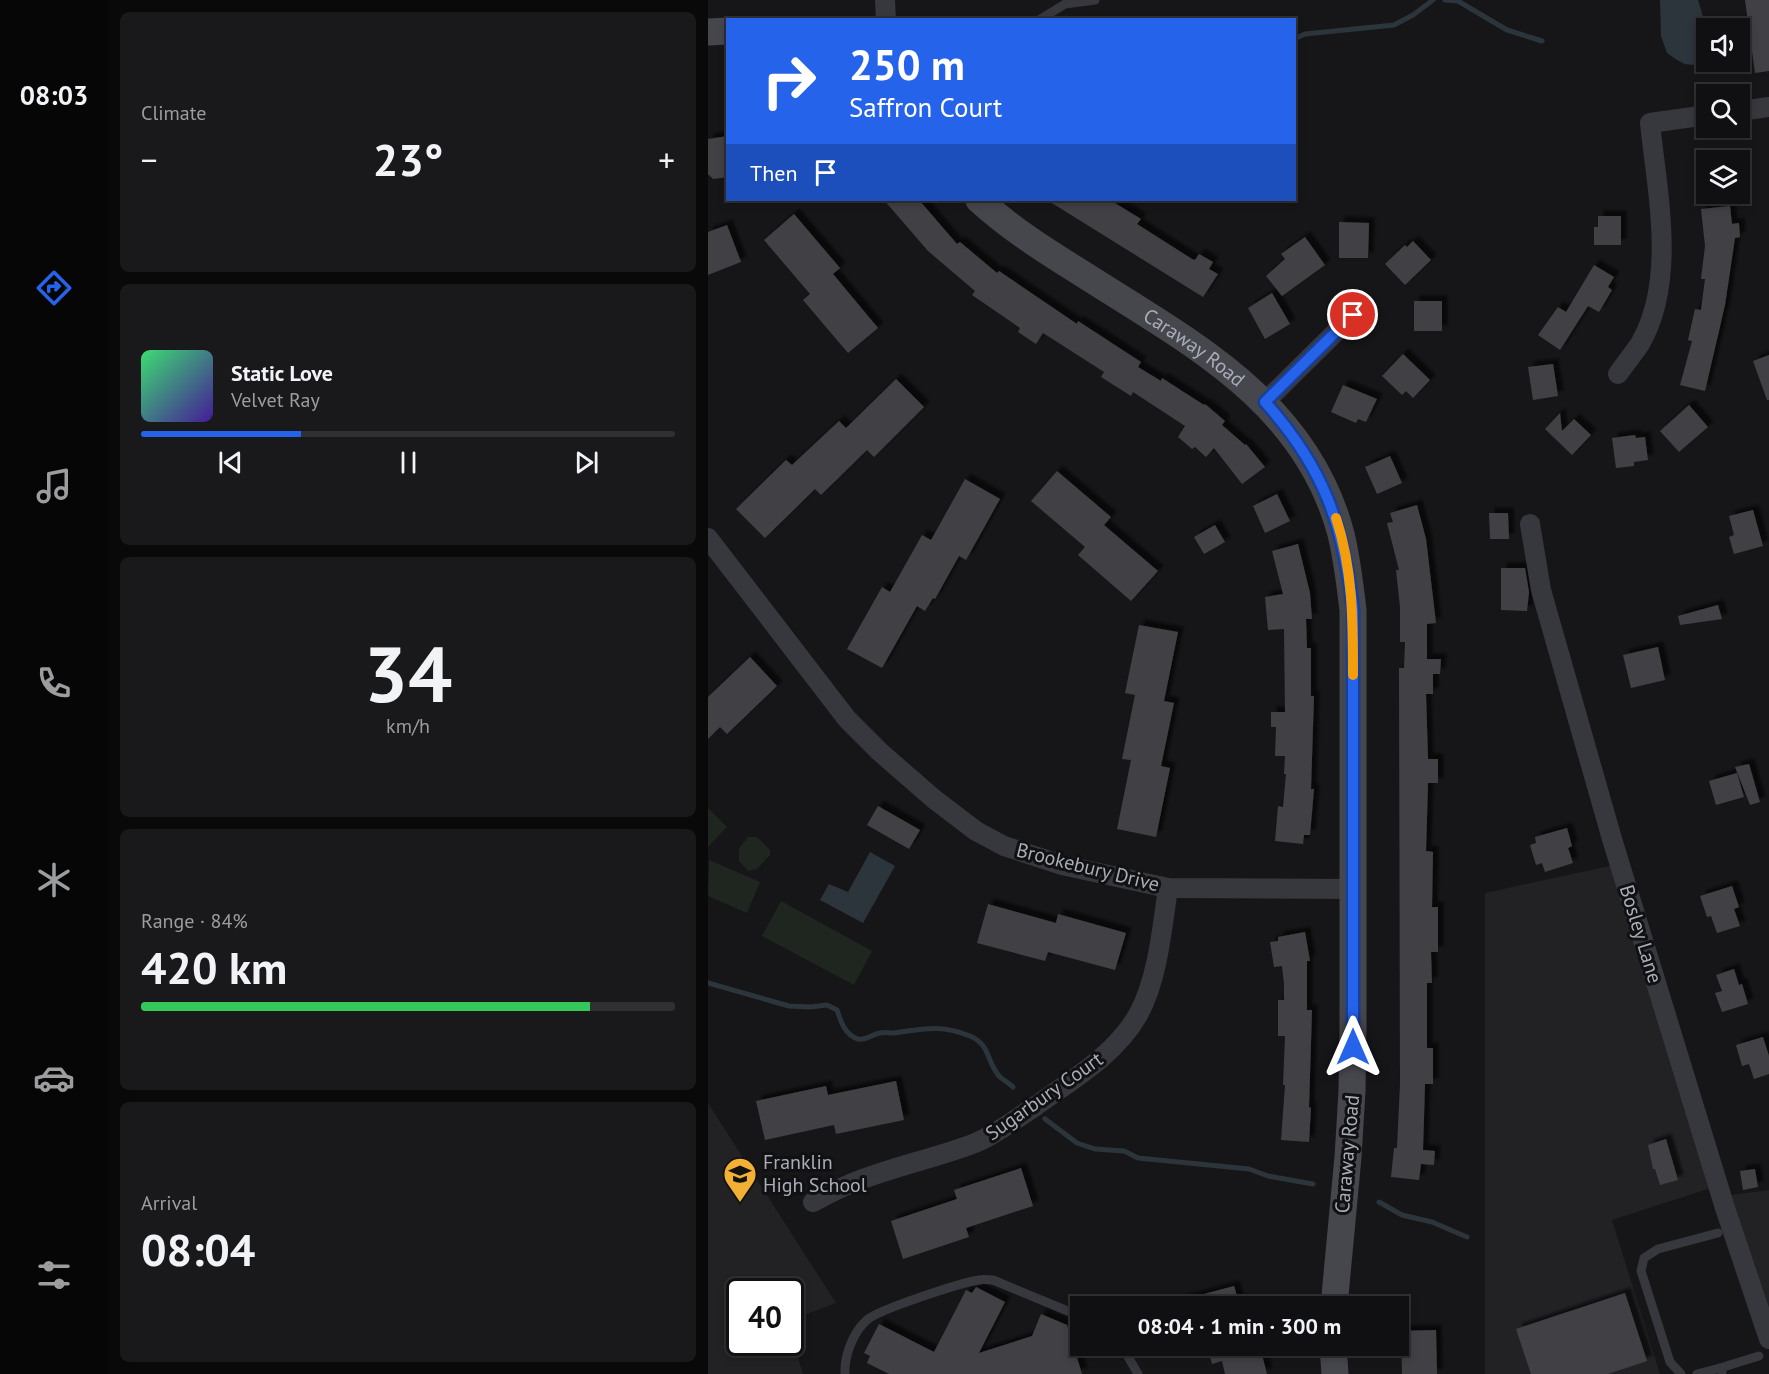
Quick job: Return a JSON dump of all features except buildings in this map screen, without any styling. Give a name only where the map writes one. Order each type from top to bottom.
[{"type":"street","points":[[885,0],[886,18]]},
{"type":"street","points":[[708,32],[726,30]]},
{"type":"street","points":[[1750,110],[1769,107]]},
{"type":"street","points":[[1618,374],[1640,344],[1651,318],[1658,289],[1662,257],[1661,228],[1650,123],[1696,117]]},
{"type":"street","name":"Caraway Road","points":[[980,201],[1031,242],[1202,351],[1235,375],[1265,402],[1300,447],[1319,478],[1331,504],[1348,569],[1353,610],[1352,1091],[1335,1296]]},
{"type":"street","points":[[1265,402],[1353,315]]},
{"type":"street","name":"Bosley Lane","points":[[1530,524],[1541,590],[1608,827],[1725,1208],[1769,1339]]},
{"type":"street","name":"Brookebury Drive","points":[[708,538],[848,718],[880,752],[934,799],[976,831],[1023,853],[1081,870],[1168,888],[1352,889]]},
{"type":"street","name":"Sugarbury Court","points":[[813,1202],[851,1183],[977,1142],[1010,1123],[1090,1068],[1109,1052],[1131,1025],[1146,997],[1160,942],[1168,888]]},
{"type":"street","points":[[1334,1356],[1335,1374]]},
{"type":"lane","points":[[1042,18],[1065,4],[1095,0]]},
{"type":"lane","points":[[1681,1374],[1670,1362],[1644,1282],[1641,1270],[1644,1258],[1658,1249],[1718,1233]]},
{"type":"lane","points":[[845,1374],[845,1364],[854,1338],[868,1318],[918,1298],[978,1280],[993,1280],[1070,1312]]},
{"type":"lane","points":[[1128,1356],[1138,1374]]},
{"type":"lane","points":[[1697,1374],[1721,1371],[1759,1356]]},
{"type":"shaded area","points":[[1660,0],[1698,0],[1703,18],[1696,18],[1696,64],[1680,62],[1667,53],[1661,36]]},
{"type":"shaded area","points":[[708,808],[727,827],[708,847]]},
{"type":"shaded area","points":[[748,837],[757,837],[770,850],[770,855],[757,869],[748,871],[739,861],[739,848]]},
{"type":"shaded area","points":[[870,852],[895,866],[863,923],[820,900],[829,884],[848,892]]},
{"type":"shaded area","points":[[709,860],[760,882],[747,913],[708,896]]},
{"type":"shaded area","points":[[1614,865],[1714,1187],[1612,1220],[1660,1374],[1485,1374],[1485,893]]},
{"type":"shaded area","points":[[781,901],[872,951],[854,985],[762,936]]},
{"type":"shaded area","name":"Franklin High School","points":[[708,1103],[836,1303],[804,1315],[804,1278],[726,1278],[726,1356],[797,1356],[803,1374],[708,1374]]},
{"type":"shaded area","points":[[1769,1190],[1769,1310],[1731,1195]]},
{"type":"waterway","points":[[1296,38],[1305,34],[1394,25],[1413,15],[1433,0]]},
{"type":"waterway","points":[[1445,0],[1458,1],[1507,30],[1542,41]]},
{"type":"waterway","points":[[708,983],[789,1006],[827,1005],[837,1010],[847,1031],[858,1039],[882,1033],[923,1029],[960,1032],[982,1044],[999,1076],[1013,1087]]},
{"type":"waterway","points":[[1045,1119],[1077,1143],[1095,1149],[1124,1151],[1138,1158],[1249,1169],[1268,1176],[1313,1184]]},
{"type":"waterway","points":[[1379,1202],[1402,1215],[1432,1222],[1467,1237]]},
{"type":"slow traffic","points":[[1336,518],[1348,569],[1353,610],[1353,675]]},
{"type":"place","name":"Franklin High School","points":[[740,1203]]},
{"type":"route","points":[[1353,315],[1265,402],[1300,447],[1319,478],[1340,532],[1348,569],[1353,610],[1353,1047]]}]
